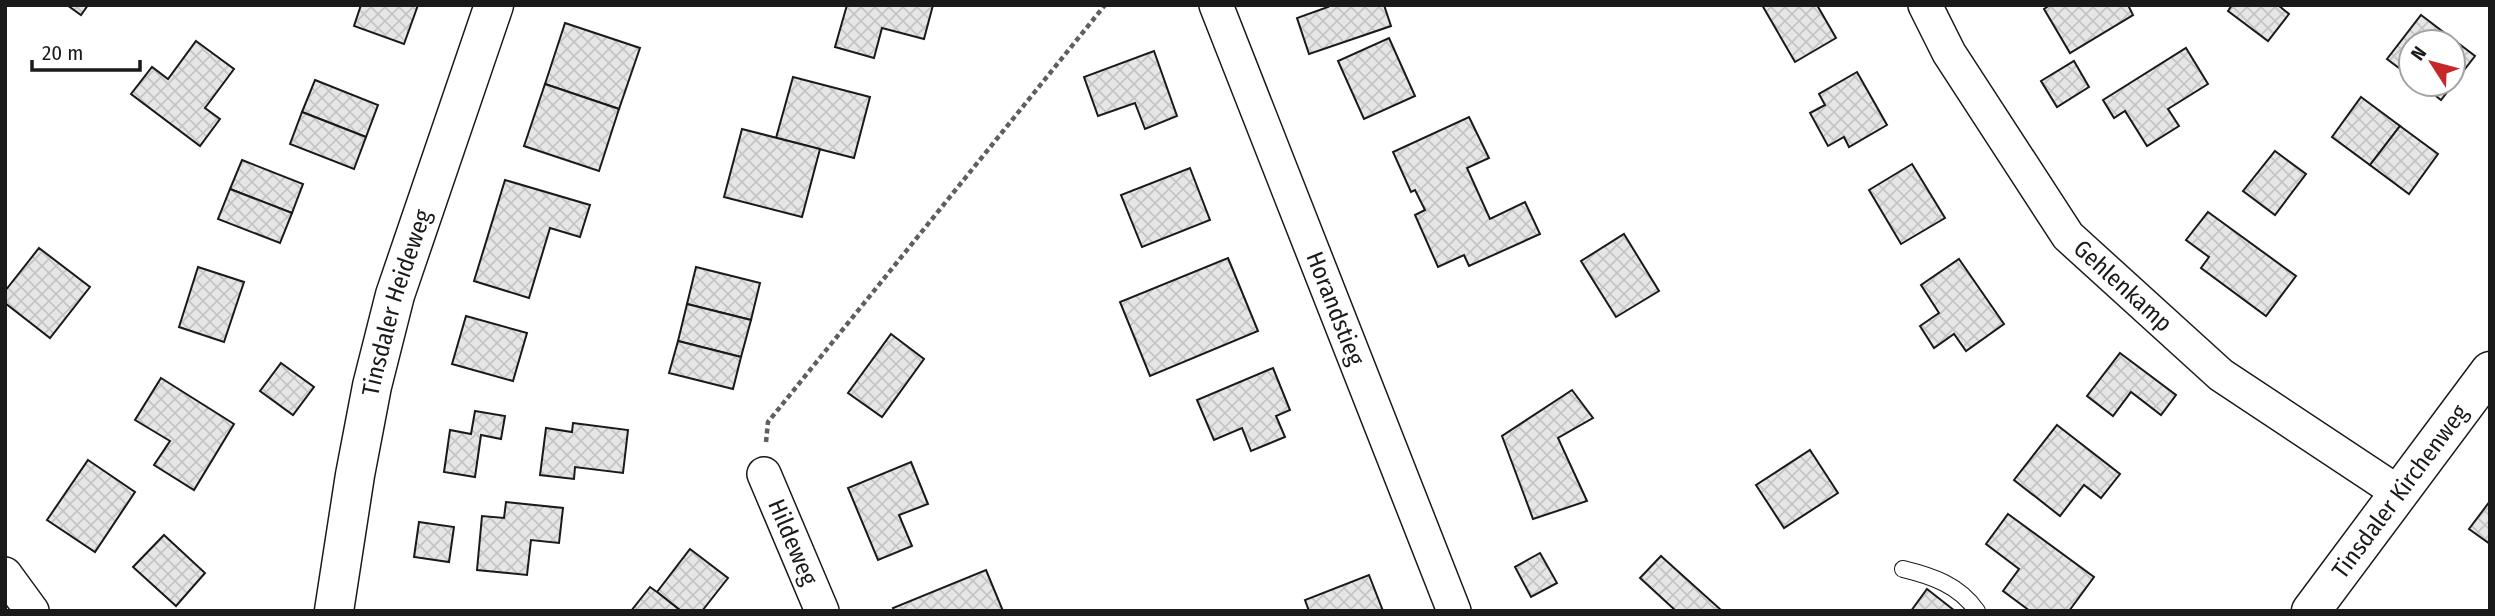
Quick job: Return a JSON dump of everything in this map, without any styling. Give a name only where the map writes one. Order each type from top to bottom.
[{"type":"street","name":"Tinsdaler Heideweg","points":[[334,611],[372,386],[395,295],[495,5]]},
{"type":"street","name":"Horandstieg","points":[[1216,5],[1454,611]]},
{"type":"street","name":"Gehlenkamp","points":[[1925,5],[1950,53],[2068,236],[2221,375],[2399,493]]},
{"type":"street","name":"Tinsdaler Kirchenweg","points":[[2311,611],[2490,371]]},
{"type":"street","name":"Hildeweg","points":[[764,474],[822,611]]},
{"type":"street","points":[[5,574],[32,611]]},
{"type":"lane","points":[[1903,569],[1933,577],[1958,590],[1978,611]]},
{"type":"path","points":[[764,474],[768,422],[1105,5]]},
{"type":"building","points":[[67,5],[88,5],[81,15]]},
{"type":"building","points":[[361,5],[418,5],[404,44],[354,26]]},
{"type":"building","points":[[847,5],[933,5],[924,39],[882,28],[874,58],[835,47]]},
{"type":"building","points":[[1327,5],[1384,5],[1391,26],[1309,54],[1297,18],[1328,7]]},
{"type":"building","points":[[1762,5],[1817,5],[1836,38],[1795,62]]},
{"type":"building","points":[[2050,5],[2128,5],[2133,15],[2070,53],[2044,9]]},
{"type":"building","points":[[2232,5],[2278,5],[2289,14],[2268,41],[2228,11]]},
{"type":"building","points":[[2421,15],[2438,28],[2411,28]]},
{"type":"building","points":[[565,23],[640,48],[619,109],[545,84]]},
{"type":"building","points":[[1389,38],[1415,96],[1364,119],[1338,61]]},
{"type":"building","points":[[196,41],[234,69],[205,108],[220,119],[200,146],[131,94],[152,67],[168,79]]},
{"type":"building","points":[[2397,46],[2397,66],[2387,59]]},
{"type":"building","points":[[2186,48],[2208,84],[2168,109],[2179,126],[2147,146],[2125,111],[2114,118],[2103,100]]},
{"type":"building","points":[[2467,50],[2475,56],[2467,66]]},
{"type":"building","points":[[1154,51],[1177,116],[1145,129],[1135,103],[1098,116],[1084,77]]},
{"type":"building","points":[[2074,61],[2089,87],[2057,107],[2041,81]]},
{"type":"building","points":[[1857,72],[1887,125],[1849,147],[1844,137],[1828,146],[1810,113],[1825,105],[1819,94]]},
{"type":"building","points":[[793,77],[870,97],[854,158],[776,138]]},
{"type":"building","points":[[315,80],[378,105],[366,137],[302,112]]},
{"type":"building","points":[[545,84],[619,109],[599,171],[524,146]]},
{"type":"building","points":[[2361,97],[2400,126],[2370,165],[2332,137]]},
{"type":"building","points":[[302,112],[366,137],[354,169],[290,144]]},
{"type":"building","points":[[1469,117],[1489,158],[1467,168],[1490,219],[1525,202],[1540,234],[1469,266],[1464,255],[1438,267],[1415,215],[1425,210],[1415,190],[1411,192],[1393,152]]},
{"type":"building","points":[[2400,126],[2438,154],[2409,194],[2370,165]]},
{"type":"building","points":[[742,129],[820,149],[802,217],[724,197]]},
{"type":"building","points":[[2275,151],[2306,174],[2275,215],[2243,191]]},
{"type":"building","points":[[242,160],[303,184],[292,213],[230,189]]},
{"type":"building","points":[[1912,164],[1945,218],[1901,244],[1869,190]]},
{"type":"building","points":[[1190,168],[1210,220],[1142,247],[1121,195]]},
{"type":"building","points":[[505,180],[590,205],[580,237],[550,228],[529,298],[474,281]]},
{"type":"building","points":[[230,189],[292,213],[280,243],[218,219]]},
{"type":"building","points":[[2208,212],[2296,276],[2266,316],[2201,268],[2209,257],[2186,240]]},
{"type":"building","points":[[1624,234],[1659,291],[1616,317],[1581,261]]},
{"type":"building","points":[[39,248],[90,287],[50,338],[5,303],[5,291]]},
{"type":"building","points":[[1228,258],[1258,331],[1150,376],[1120,302]]},
{"type":"building","points":[[1959,259],[2004,324],[1966,351],[1954,334],[1934,348],[1920,326],[1939,313],[1921,285]]},
{"type":"building","points":[[198,267],[244,282],[224,342],[179,327]]},
{"type":"building","points":[[696,267],[760,283],[751,320],[687,304]]},
{"type":"building","points":[[687,304],[751,320],[741,357],[678,341]]},
{"type":"building","points":[[466,316],[527,333],[513,381],[452,364]]},
{"type":"building","points":[[891,334],[924,359],[882,417],[848,393]]},
{"type":"building","points":[[678,341],[741,357],[733,389],[669,373]]},
{"type":"building","points":[[2120,353],[2176,395],[2161,415],[2131,392],[2113,416],[2087,396]]},
{"type":"building","points":[[281,363],[314,387],[293,415],[260,391]]},
{"type":"building","points":[[1273,368],[1290,410],[1276,416],[1285,437],[1251,451],[1242,428],[1214,440],[1197,400]]},
{"type":"building","points":[[161,378],[234,424],[194,490],[154,465],[170,441],[135,420]]},
{"type":"building","points":[[1572,390],[1593,418],[1558,438],[1587,501],[1533,519],[1502,436]]},
{"type":"building","points":[[475,411],[505,416],[501,439],[481,435],[475,477],[444,472],[450,430],[471,434]]},
{"type":"building","points":[[573,423],[628,430],[623,473],[575,467],[574,479],[540,475],[546,428],[572,432]]},
{"type":"building","points":[[2057,425],[2120,474],[2101,498],[2084,485],[2060,516],[2014,480]]},
{"type":"building","points":[[1810,450],[1838,493],[1784,528],[1756,485]]},
{"type":"building","points":[[88,460],[135,492],[95,552],[47,520]]},
{"type":"building","points":[[911,462],[928,504],[899,515],[912,546],[878,560],[848,488]]},
{"type":"building","points":[[2490,501],[2490,544],[2469,529]]},
{"type":"building","points":[[506,502],[563,508],[559,543],[531,540],[527,575],[477,570],[482,516],[504,518]]},
{"type":"building","points":[[2008,514],[2094,577],[2069,611],[2030,611],[2003,591],[2019,569],[1986,544]]},
{"type":"building","points":[[419,522],[454,527],[449,562],[414,557]]},
{"type":"building","points":[[164,535],[205,573],[176,606],[133,567]]},
{"type":"building","points":[[690,549],[728,578],[702,611],[681,611],[657,592]]},
{"type":"building","points":[[1540,553],[1557,583],[1531,597],[1515,567]]},
{"type":"building","points":[[1661,556],[1721,610],[1676,611],[1640,578]]},
{"type":"building","points":[[986,570],[1003,611],[894,611],[893,608]]},
{"type":"building","points":[[1369,575],[1383,611],[1309,611],[1305,600]]},
{"type":"building","points":[[650,587],[657,592],[681,611],[631,611]]},
{"type":"building","points":[[1927,589],[1955,611],[1911,611]]}]
